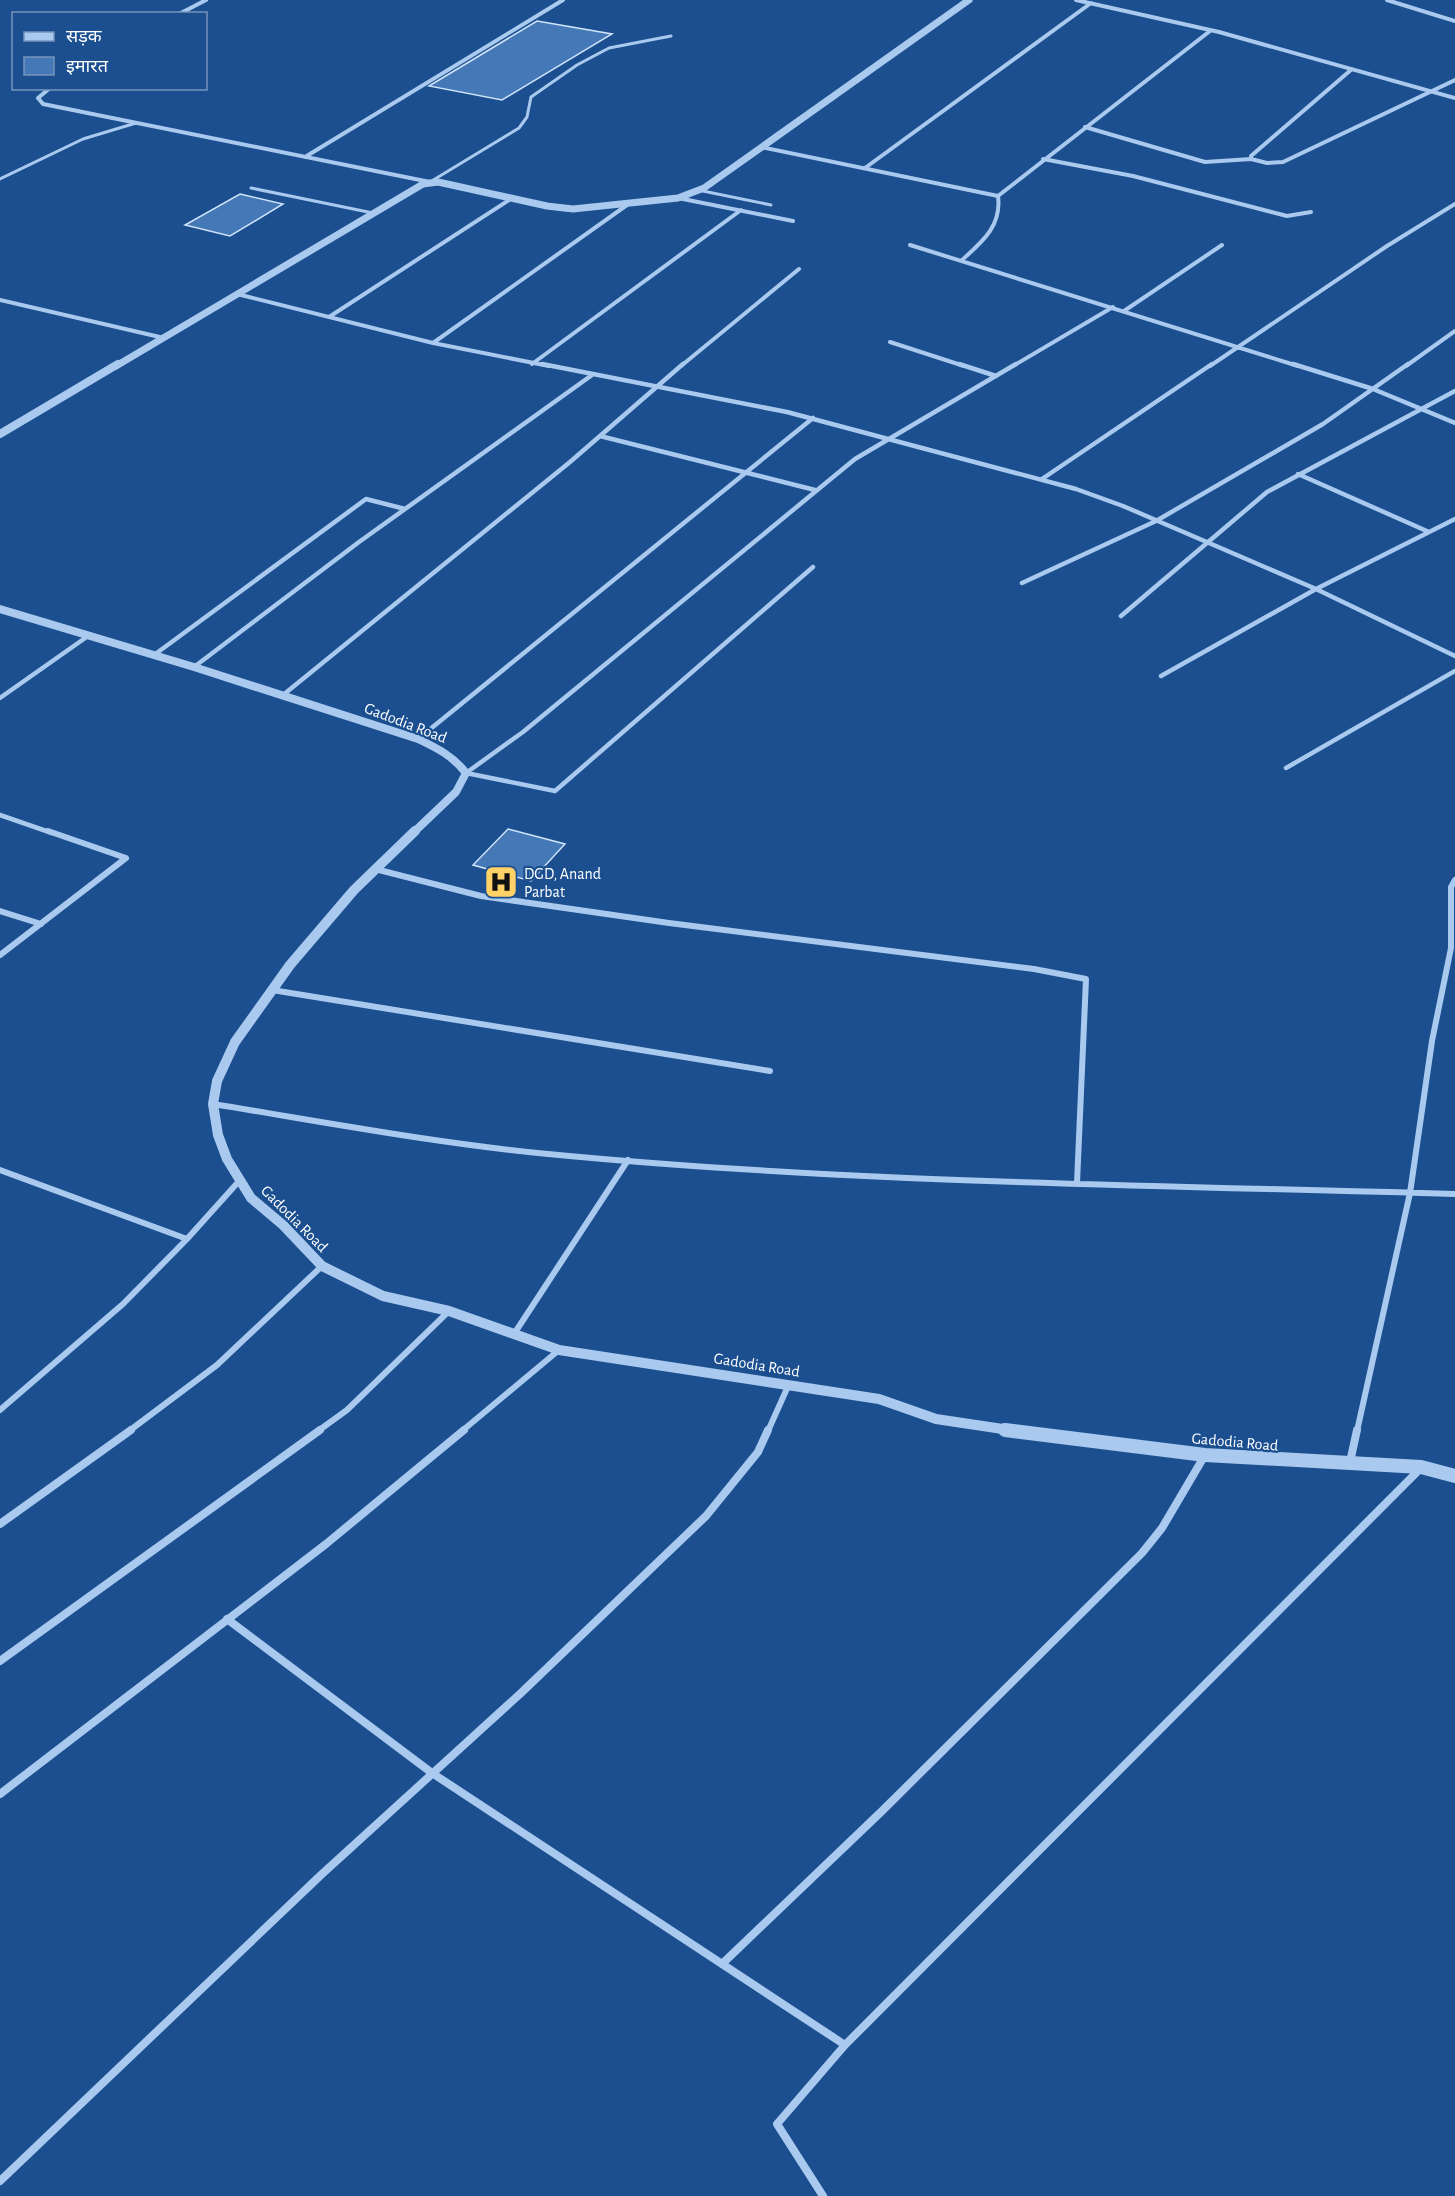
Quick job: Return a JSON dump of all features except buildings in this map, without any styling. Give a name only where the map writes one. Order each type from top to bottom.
[{"type":"street","points":[[184,12],[206,0]]},
{"type":"street","points":[[305,157],[563,0]]},
{"type":"street","points":[[48,90],[38,98],[43,104],[429,182],[573,209],[627,205],[678,198],[698,190],[969,0]]},
{"type":"street","points":[[1076,0],[1210,31],[1455,98]]},
{"type":"street","points":[[1387,0],[1455,21]]},
{"type":"street","points":[[865,168],[1091,3]]},
{"type":"street","points":[[962,260],[989,234],[999,219],[999,196],[1043,159],[1210,31]]},
{"type":"street","points":[[1251,159],[1251,156],[1352,69]]},
{"type":"street","points":[[1085,127],[1205,162],[1251,159],[1267,163],[1283,162],[1455,80]]},
{"type":"street","points":[[761,147],[999,196]]},
{"type":"street","points":[[1043,159],[1132,176],[1287,216],[1298,216],[1311,212]]},
{"type":"street","points":[[0,434],[429,182]]},
{"type":"street","points":[[329,317],[512,198]]},
{"type":"street","points":[[678,198],[793,221]]},
{"type":"street","points":[[1042,479],[1387,246],[1455,204]]},
{"type":"street","points":[[433,343],[627,205]]},
{"type":"street","points":[[532,364],[741,210]]},
{"type":"street","points":[[910,245],[1373,389],[1455,423]]},
{"type":"street","points":[[1124,311],[1222,245]]},
{"type":"street","points":[[283,695],[600,436],[654,388],[799,269]]},
{"type":"street","points":[[237,294],[433,343],[813,418],[1042,479],[1123,506],[1316,589],[1455,656]]},
{"type":"street","points":[[0,300],[164,338]]},
{"type":"street","points":[[466,772],[523,732],[855,459],[1113,307]]},
{"type":"street","points":[[1022,583],[1156,521],[1323,424],[1455,330]]},
{"type":"street","points":[[890,342],[996,376]]},
{"type":"street","points":[[194,667],[405,509],[592,375]]},
{"type":"street","points":[[1121,616],[1267,492],[1455,391]]},
{"type":"street","points":[[418,739],[813,418]]},
{"type":"street","points":[[600,436],[815,490]]},
{"type":"street","points":[[1298,474],[1429,532]]},
{"type":"street","points":[[154,655],[366,499],[405,509]]},
{"type":"street","points":[[1161,676],[1316,589],[1455,519]]},
{"type":"street","points":[[466,772],[555,791],[813,567]]},
{"type":"street","name":"Gadodia Road","points":[[0,609],[194,667],[418,739],[442,750],[458,761],[466,772],[456,792],[354,890],[272,989],[235,1042],[217,1081],[213,1104],[218,1135],[227,1160],[251,1198],[268,1215],[284,1225],[322,1266],[383,1296],[449,1311],[559,1350],[789,1383],[879,1399],[936,1419],[1205,1455],[1349,1465],[1421,1467],[1455,1476]]},
{"type":"street","points":[[0,698],[88,636]]},
{"type":"street","points":[[1286,768],[1455,671]]},
{"type":"street","points":[[0,815],[126,858],[0,955]]},
{"type":"street","points":[[374,869],[480,896],[669,923],[1034,969],[1086,979],[1077,1183]]},
{"type":"street","points":[[1349,1465],[1410,1193],[1432,1041],[1451,948],[1451,887],[1455,880]]},
{"type":"street","points":[[0,911],[41,924]]},
{"type":"street","points":[[272,989],[770,1071]]},
{"type":"street","points":[[213,1104],[501,1148],[628,1160],[888,1176],[1455,1194]]},
{"type":"street","points":[[514,1334],[628,1160]]},
{"type":"street","points":[[0,1170],[187,1239]]},
{"type":"street","points":[[0,1410],[123,1304],[187,1239],[240,1180]]},
{"type":"street","points":[[0,1524],[58,1484],[217,1365],[322,1266]]},
{"type":"street","points":[[0,1661],[347,1410],[449,1311]]},
{"type":"street","points":[[0,1794],[326,1544],[559,1350]]},
{"type":"street","points":[[0,2181],[313,1882],[521,1693],[706,1516],[758,1452],[789,1383]]},
{"type":"street","points":[[722,1964],[882,1811],[1142,1553],[1162,1528],[1205,1455]]},
{"type":"street","points":[[823,2196],[777,2124],[845,2045],[1421,1467]]},
{"type":"street","points":[[227,1619],[432,1773],[845,2045]]},
{"type":"lane","points":[[429,182],[519,128],[527,117],[531,97],[577,65],[609,48],[671,36]]},
{"type":"lane","points":[[0,179],[83,139],[136,123]]},
{"type":"lane","points":[[251,188],[373,213]]},
{"type":"lane","points":[[698,190],[771,205]]},
{"type":"place","name":"DGD, Anand Parbat","points":[[501,882]]}]
